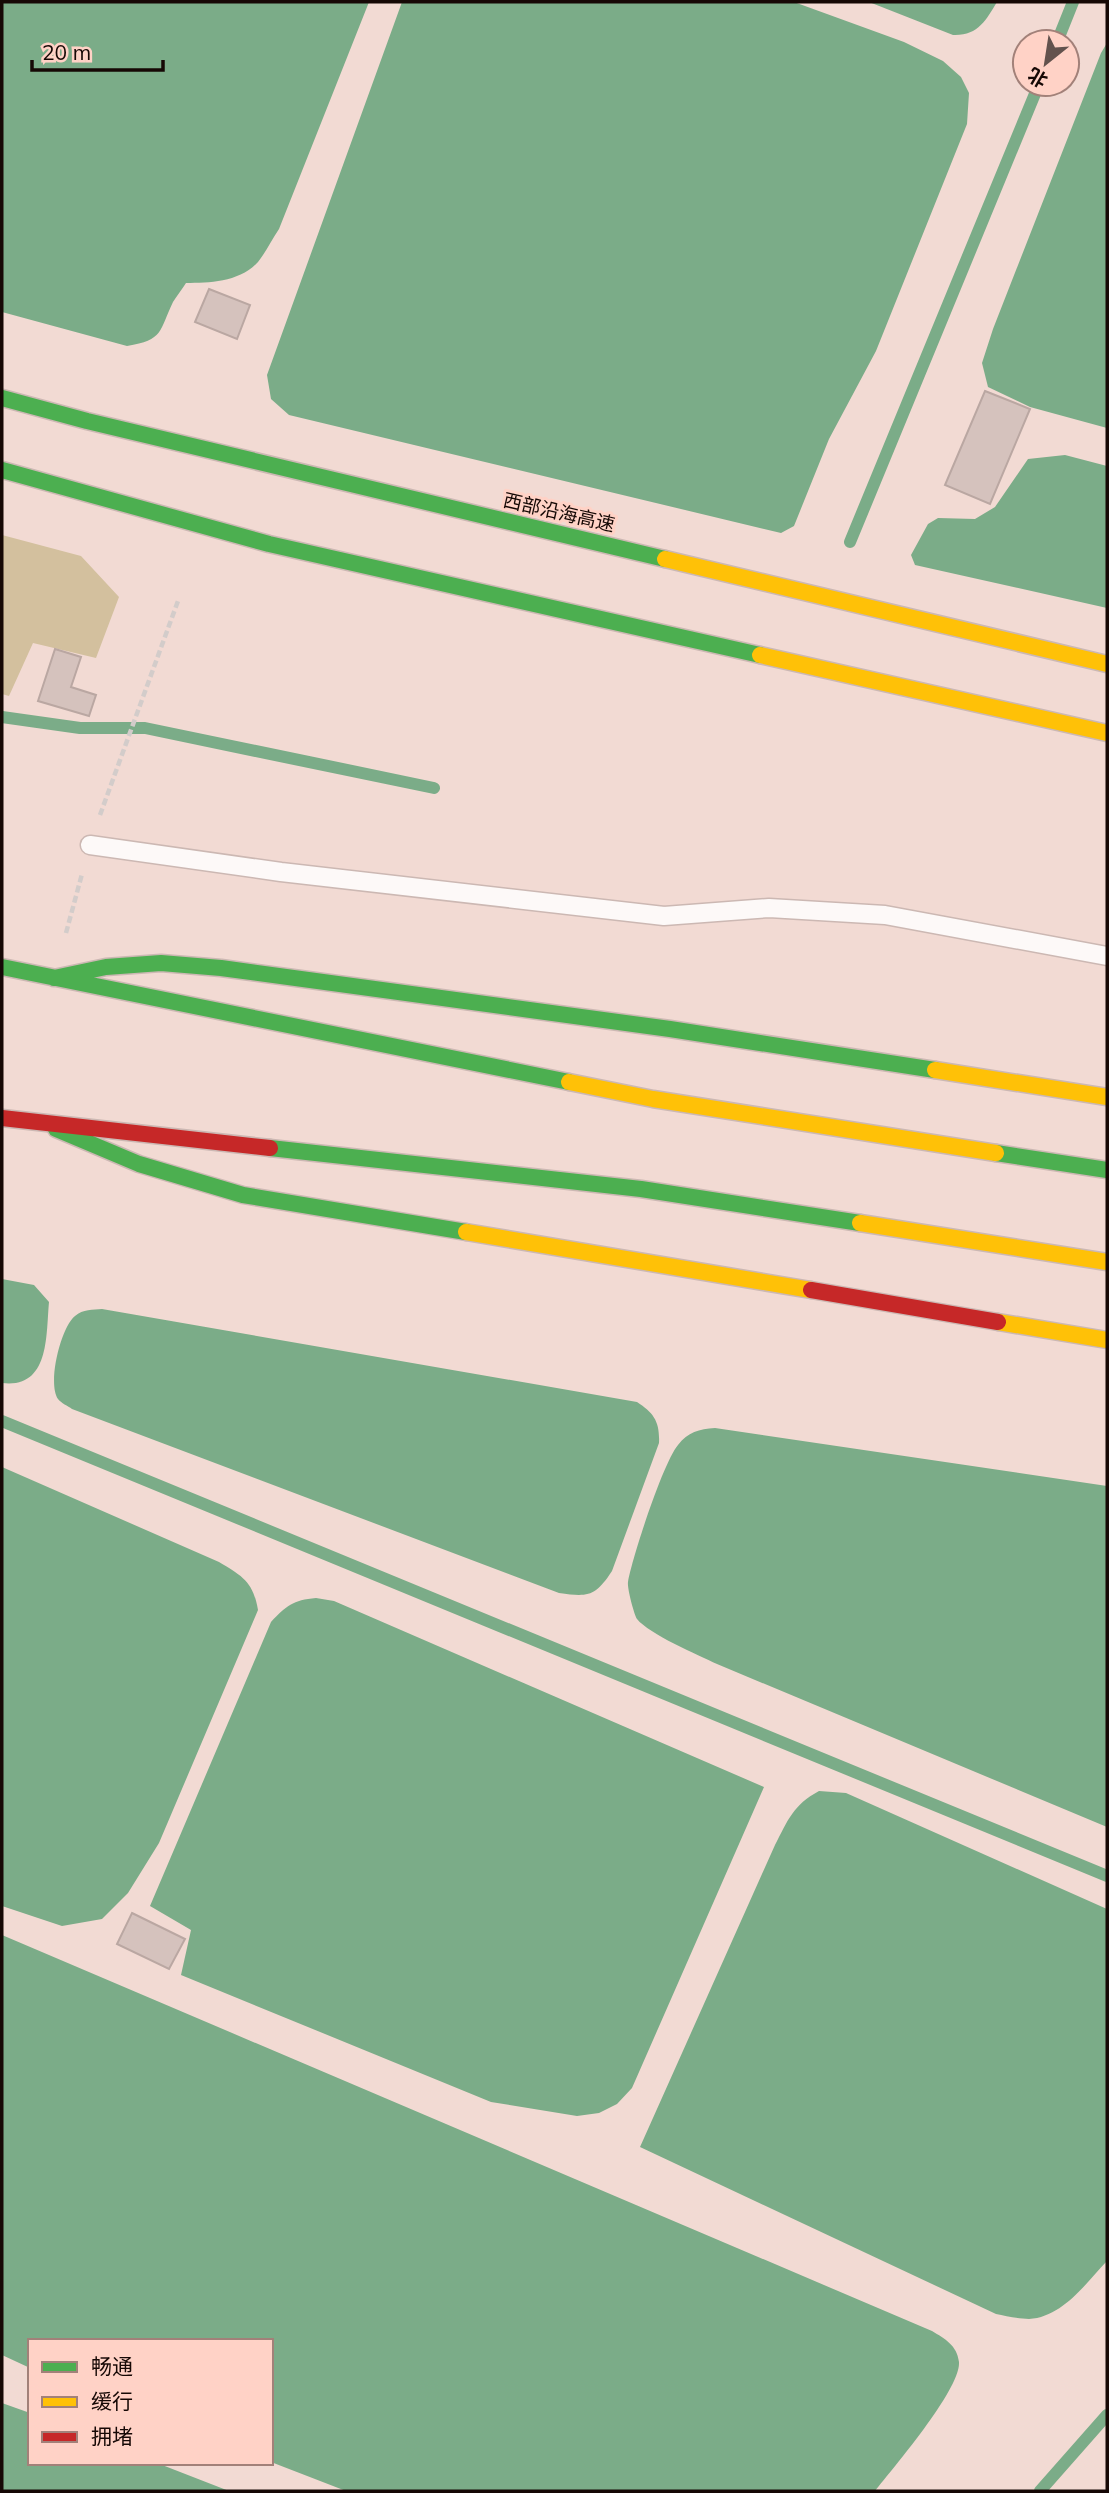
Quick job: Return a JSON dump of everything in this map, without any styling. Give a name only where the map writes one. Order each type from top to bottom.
[{"type":"main road","name":"西部沿海高速","points":[[2,398],[101,425],[1107,664]]},
{"type":"main road","points":[[2,470],[269,544],[1107,733]]},
{"type":"main road","points":[[54,978],[106,967],[161,963],[221,968],[670,1029],[1107,1097]]},
{"type":"main road","points":[[2,967],[653,1099],[1107,1170]]},
{"type":"main road","points":[[2,1118],[641,1189],[1107,1262]]},
{"type":"main road","points":[[41,1123],[139,1164],[243,1195],[1107,1340]]},
{"type":"lane","points":[[90,845],[281,872],[664,916],[769,908],[885,915],[1107,956]]},
{"type":"path","points":[[54,978],[90,845],[178,601]]},
{"type":"shaded area","points":[[2,2],[369,2],[279,229],[264,254],[243,274],[215,282],[186,283],[173,302],[159,333],[148,341],[127,346],[2,312]]},
{"type":"shaded area","points":[[402,2],[794,2],[904,42],[943,61],[961,77],[969,93],[967,124],[876,351],[829,439],[794,526],[781,533],[289,415],[271,399],[267,375]]},
{"type":"shaded area","points":[[869,2],[997,2],[985,21],[975,30],[953,35]]},
{"type":"shaded area","points":[[1107,43],[1107,428],[1030,407],[988,387],[982,363],[993,329]]},
{"type":"shaded area","points":[[1065,455],[1107,466],[1107,608],[915,565],[911,555],[928,524],[938,518],[975,519],[995,507],[1028,459]]},
{"type":"shaded area","points":[[2,535],[81,556],[119,597],[96,658],[33,643],[9,696],[2,694]]},
{"type":"shaded area","points":[[2,1279],[34,1285],[49,1302],[42,1357],[29,1378],[18,1383],[2,1383]]},
{"type":"shaded area","points":[[102,1309],[637,1402],[655,1419],[659,1443],[612,1571],[601,1586],[590,1593],[559,1593],[72,1409],[58,1399],[55,1391],[57,1356],[65,1331],[75,1316],[85,1311]]},
{"type":"shaded area","points":[[715,1428],[1107,1486],[1107,1827],[717,1664],[663,1637],[637,1619],[628,1582],[664,1471],[678,1445],[686,1437],[699,1430]]},
{"type":"shaded area","points":[[2,1467],[219,1562],[245,1580],[256,1600],[258,1610],[159,1843],[128,1893],[102,1919],[62,1926],[2,1906]]},
{"type":"shaded area","points":[[316,1598],[334,1601],[764,1787],[632,2088],[617,2104],[599,2113],[577,2116],[491,2102],[181,1975],[191,1930],[150,1906],[271,1622],[290,1605]]},
{"type":"shaded area","points":[[819,1791],[846,1793],[1107,1909],[1107,2261],[1073,2298],[1053,2312],[1029,2319],[996,2314],[640,2147],[775,1845],[797,1808]]},
{"type":"shaded area","points":[[2,1935],[932,2331],[950,2343],[959,2362],[957,2374],[938,2409],[875,2491],[346,2491],[273,2463],[273,2339],[28,2339],[28,2367],[2,2355]]},
{"type":"shaded area","points":[[2,2403],[28,2412],[28,2465],[162,2465],[229,2491],[2,2491]]},
{"type":"building","points":[[209,289],[250,305],[237,339],[195,322]]},
{"type":"building","points":[[985,391],[1030,409],[990,504],[945,485]]},
{"type":"building","points":[[55,649],[81,657],[71,687],[96,695],[89,716],[38,701]]},
{"type":"building","points":[[132,1913],[185,1939],[169,1969],[117,1944]]},
{"type":"waterway","points":[[1063,28],[1073,2]]},
{"type":"waterway","points":[[850,542],[1033,98]]},
{"type":"waterway","points":[[2,717],[80,728],[145,728],[434,788]]},
{"type":"waterway","points":[[2,1421],[1107,1876]]},
{"type":"waterway","points":[[1040,2491],[1107,2415]]},
{"type":"traffic: fast","points":[[2,398],[87,421],[665,559]]},
{"type":"traffic: fast","points":[[2,470],[269,544],[760,655]]},
{"type":"traffic: fast","points":[[54,978],[106,967],[161,963],[221,968],[670,1029],[935,1070]]},
{"type":"traffic: fast","points":[[2,967],[569,1082]]},
{"type":"traffic: fast","points":[[56,1129],[139,1164],[243,1195],[466,1232]]},
{"type":"traffic: fast","points":[[270,1148],[641,1189],[860,1223]]},
{"type":"traffic: fast","points":[[996,1153],[1107,1170]]},
{"type":"traffic: slow","points":[[665,559],[1107,664]]},
{"type":"traffic: slow","points":[[760,655],[1107,733]]},
{"type":"traffic: slow","points":[[935,1070],[1107,1097]]},
{"type":"traffic: slow","points":[[569,1082],[653,1099],[996,1153]]},
{"type":"traffic: slow","points":[[860,1223],[1107,1262]]},
{"type":"traffic: slow","points":[[466,1232],[811,1290]]},
{"type":"traffic: slow","points":[[998,1322],[1107,1340]]},
{"type":"traffic: jam","points":[[2,1118],[270,1148]]},
{"type":"traffic: jam","points":[[811,1290],[998,1322]]}]
